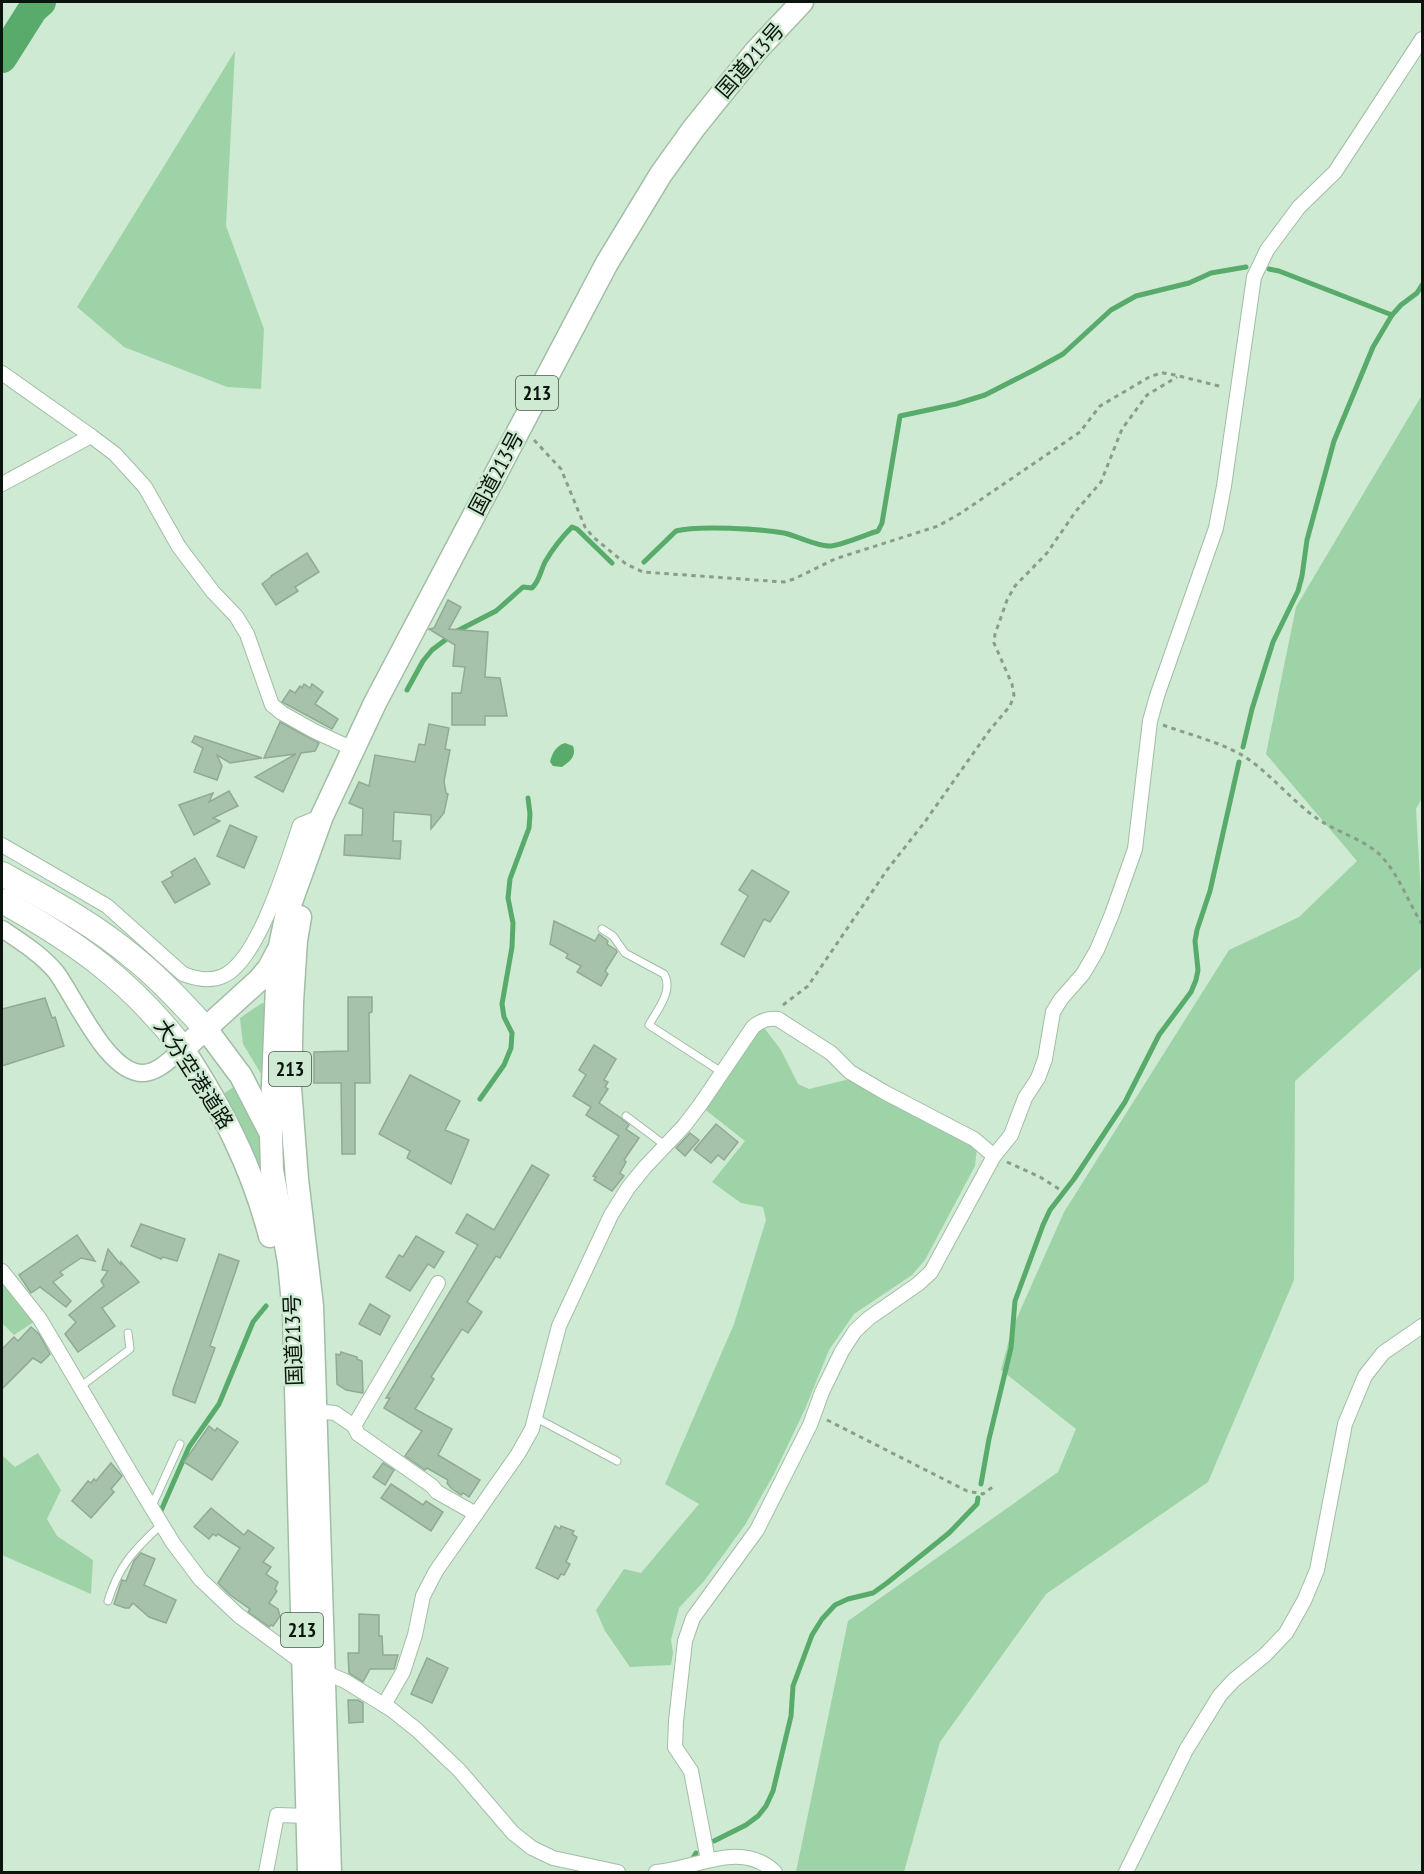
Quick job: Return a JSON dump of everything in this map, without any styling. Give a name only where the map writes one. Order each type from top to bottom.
[{"type":"highway","name":"国道213号","points":[[309,1872],[292,1288],[274,1183],[271,1136],[280,946],[289,906],[321,816],[375,703],[607,263],[661,174],[726,86],[802,2]]},
{"type":"highway","name":"国道213号","points":[[321,816],[296,940],[290,1082],[297,1179],[312,1306],[330,1872]]},
{"type":"highway","name":"大分空港道路","points":[[2,874],[78,917],[113,942],[172,992],[206,1029],[240,1076],[271,1136],[287,1172],[304,1234]]},
{"type":"highway","name":"大分空港道路","points":[[2,901],[63,937],[122,981],[162,1022],[209,1089],[232,1131],[254,1180],[280,1278],[295,1388]]},
{"type":"highway","points":[[206,1029],[277,985],[285,973],[288,937],[302,904]]},
{"type":"highway","points":[[183,1049],[259,980],[269,968],[280,946]]},
{"type":"street","points":[[708,1860],[691,1771],[675,1747],[686,1641],[693,1618],[757,1530],[842,1351],[855,1331],[869,1318],[918,1284],[931,1272],[994,1156],[1011,1135],[1025,1098],[1038,1078],[1045,1059],[1053,1012],[1083,974],[1097,950],[1135,849],[1150,721],[1156,696],[1216,528],[1254,277],[1267,250],[1299,207],[1335,172],[1422,39]]},
{"type":"street","points":[[2,373],[115,454],[145,487],[180,547],[213,592],[236,616],[247,634],[272,705],[314,731],[353,749]]},
{"type":"street","points":[[2,484],[91,435]]},
{"type":"street","points":[[2,845],[106,906],[183,974],[196,979],[210,979],[223,976],[234,969],[254,945],[300,825],[321,816]]},
{"type":"street","points":[[2,929],[23,943],[54,970],[69,990],[107,1053],[121,1066],[133,1072],[151,1071],[159,1068],[183,1049]]},
{"type":"street","points":[[384,1705],[403,1672],[415,1635],[423,1596],[429,1583],[518,1454],[536,1421],[552,1348],[572,1294],[619,1201],[645,1167],[700,1106],[753,1027],[759,1022],[778,1019],[831,1053],[850,1072],[862,1080],[974,1139],[994,1156]]},
{"type":"street","points":[[2,1271],[40,1319],[151,1508],[200,1579],[238,1615],[303,1663],[345,1681],[384,1705],[417,1730],[459,1770],[513,1833],[532,1848],[554,1857],[618,1872]]},
{"type":"street","points":[[354,1426],[438,1283]]},
{"type":"street","points":[[1126,1872],[1186,1750],[1220,1695],[1234,1680],[1266,1655],[1286,1633],[1304,1601],[1317,1570],[1345,1424],[1365,1376],[1383,1353],[1422,1326]]},
{"type":"street","points":[[316,1411],[335,1413],[354,1426],[358,1434],[432,1486],[437,1492],[477,1514]]},
{"type":"street","points":[[266,1872],[277,1815],[308,1815]]},
{"type":"street","points":[[656,1872],[725,1857],[748,1857],[763,1862],[774,1872]]},
{"type":"lane","points":[[602,929],[613,936],[625,953],[664,974],[668,980],[668,988],[649,1025],[723,1073]]},
{"type":"lane","points":[[626,1116],[666,1146]]},
{"type":"lane","points":[[80,1387],[130,1348],[128,1333]]},
{"type":"lane","points":[[536,1421],[540,1420],[616,1461]]},
{"type":"lane","points":[[151,1508],[180,1444]]},
{"type":"lane","points":[[108,1601],[115,1580],[126,1561],[162,1524]]},
{"type":"path","points":[[520,426],[561,469],[585,528],[626,564],[643,572],[784,582],[835,560],[938,526],[961,513],[1080,432],[1100,406],[1151,376],[1162,373],[1237,390]]},
{"type":"path","points":[[774,1019],[781,1006],[808,986],[887,870],[924,823],[989,731],[1010,706],[1014,695],[994,643],[1007,600],[1015,586],[1047,554],[1076,511],[1101,482],[1122,429],[1147,395],[1179,376]]},
{"type":"path","points":[[1150,721],[1236,752],[1257,766],[1315,817],[1335,830],[1368,846],[1380,855],[1396,875],[1422,924]]},
{"type":"path","points":[[994,1156],[1040,1177],[1059,1189]]},
{"type":"path","points":[[814,1414],[967,1491],[983,1494],[994,1486]]},
{"type":"shaded area","points":[[235,51],[226,226],[264,329],[261,389],[227,387],[124,347],[77,307]]},
{"type":"shaded area","points":[[1422,395],[1422,798],[1416,809],[1422,911],[1422,967],[1295,1081],[1294,1280],[1208,1482],[1046,1594],[940,1742],[904,1872],[796,1872],[848,1621],[1058,1472],[1076,1429],[1001,1370],[1012,1329],[1064,1212],[1229,950],[1299,917],[1357,861],[1266,754],[1296,607]]},
{"type":"shaded area","points":[[565,743],[573,746],[573,756],[562,767],[553,766],[550,762],[553,753]]},
{"type":"shaded area","points":[[262,1003],[268,1004],[263,1077],[243,1044],[240,1018]]},
{"type":"shaded area","points":[[762,1025],[781,1050],[798,1084],[809,1089],[854,1078],[977,1147],[975,1166],[925,1260],[912,1275],[854,1314],[829,1350],[805,1409],[774,1474],[745,1525],[704,1581],[679,1608],[671,1640],[673,1653],[671,1665],[630,1667],[605,1631],[596,1610],[624,1569],[641,1573],[699,1504],[665,1484],[734,1324],[766,1220],[763,1207],[741,1203],[712,1182],[745,1141],[703,1108]]},
{"type":"shaded area","points":[[235,1086],[265,1145],[261,1171],[241,1125],[223,1094]]},
{"type":"shaded area","points":[[2,1278],[35,1321],[14,1335],[2,1323]]},
{"type":"shaded area","points":[[38,1453],[61,1490],[47,1519],[57,1536],[93,1560],[91,1594],[2,1555],[2,1455],[15,1467]]},
{"type":"building","points":[[307,553],[319,572],[295,587],[298,591],[276,605],[262,584]]},
{"type":"building","points":[[448,600],[461,607],[449,629],[488,632],[485,677],[500,678],[507,716],[485,716],[485,725],[452,725],[452,693],[461,693],[465,667],[453,666],[455,645],[429,629],[434,628]]},
{"type":"building","points":[[304,684],[310,688],[312,684],[323,692],[315,704],[338,719],[332,729],[282,702],[290,690],[295,693]]},
{"type":"building","points":[[280,722],[319,743],[315,751],[301,753],[283,792],[255,777],[296,754],[264,758]]},
{"type":"building","points":[[429,724],[449,728],[445,749],[450,750],[444,781],[448,794],[444,813],[431,829],[431,815],[394,812],[393,841],[401,841],[400,859],[344,855],[345,835],[362,835],[363,809],[349,803],[359,782],[369,786],[375,755],[415,762],[419,744],[425,745]]},
{"type":"building","points":[[195,736],[262,758],[230,763],[217,755],[222,766],[217,780],[194,772],[203,748],[192,742]]},
{"type":"building","points":[[229,791],[238,806],[213,818],[220,821],[194,835],[179,805],[213,793],[209,802]]},
{"type":"building","points":[[230,825],[257,837],[244,868],[217,856]]},
{"type":"building","points":[[195,858],[210,884],[175,903],[162,882],[173,876],[171,872]]},
{"type":"building","points":[[752,870],[789,892],[770,922],[764,919],[744,957],[721,944],[748,896],[739,890]]},
{"type":"building","points":[[554,921],[595,941],[599,934],[616,950],[617,952],[605,971],[608,974],[601,986],[577,972],[581,966],[566,958],[568,954],[550,944]]},
{"type":"building","points":[[348,997],[372,997],[372,1012],[369,1013],[370,1083],[355,1083],[355,1154],[342,1154],[341,1083],[314,1083],[314,1052],[348,1051]]},
{"type":"building","points":[[45,998],[52,1018],[55,1017],[64,1046],[2,1066],[2,1009]]},
{"type":"building","points":[[594,1045],[616,1059],[604,1080],[608,1082],[605,1087],[608,1089],[599,1103],[629,1125],[626,1129],[639,1138],[624,1160],[626,1162],[620,1173],[624,1176],[612,1191],[594,1180],[596,1177],[593,1176],[619,1136],[586,1115],[591,1107],[573,1096],[586,1075],[579,1070]]},
{"type":"building","points":[[410,1075],[460,1101],[445,1130],[469,1140],[451,1184],[407,1158],[410,1151],[379,1134]]},
{"type":"building","points":[[716,1124],[738,1142],[724,1160],[718,1155],[711,1163],[694,1150]]},
{"type":"building","points":[[690,1133],[699,1140],[685,1156],[676,1148]]},
{"type":"building","points":[[532,1165],[549,1175],[500,1258],[496,1256],[467,1302],[482,1312],[468,1333],[462,1329],[431,1377],[434,1379],[415,1409],[452,1429],[438,1455],[480,1480],[469,1497],[451,1488],[447,1483],[448,1480],[427,1468],[425,1470],[405,1456],[422,1431],[384,1408],[390,1398],[386,1398],[478,1245],[456,1233],[467,1214],[494,1230]]},
{"type":"building","points":[[141,1224],[185,1239],[177,1261],[163,1257],[161,1259],[131,1246]]},
{"type":"building","points":[[77,1235],[95,1261],[81,1258],[60,1272],[63,1275],[53,1282],[71,1301],[66,1307],[40,1287],[31,1293],[19,1275]]},
{"type":"building","points":[[416,1236],[444,1252],[434,1268],[428,1264],[410,1291],[386,1277],[399,1255],[403,1257]]},
{"type":"building","points":[[108,1249],[139,1282],[102,1308],[115,1326],[78,1352],[65,1334],[76,1322],[69,1315],[104,1286],[101,1281],[108,1271],[102,1270]]},
{"type":"building","points":[[219,1254],[239,1261],[210,1346],[215,1348],[195,1403],[173,1395],[173,1390]]},
{"type":"building","points":[[370,1304],[390,1316],[380,1335],[359,1324]]},
{"type":"building","points":[[31,1327],[39,1334],[50,1354],[41,1363],[33,1358],[2,1389],[2,1349],[14,1337],[18,1341]]},
{"type":"building","points":[[341,1352],[362,1361],[363,1393],[346,1390],[337,1384],[336,1354],[340,1355]]},
{"type":"building","points":[[209,1426],[215,1431],[217,1428],[238,1442],[212,1480],[184,1462]]},
{"type":"building","points":[[111,1463],[122,1476],[111,1489],[114,1492],[91,1518],[72,1501],[88,1481],[91,1483],[94,1479],[96,1481]]},
{"type":"building","points":[[383,1463],[394,1470],[385,1485],[373,1477]]},
{"type":"building","points":[[391,1484],[423,1505],[426,1501],[443,1512],[431,1531],[381,1498]]},
{"type":"building","points":[[211,1508],[244,1535],[248,1530],[274,1548],[263,1562],[271,1567],[266,1574],[278,1582],[275,1589],[277,1591],[269,1603],[278,1609],[280,1616],[273,1626],[269,1627],[248,1612],[250,1609],[218,1583],[240,1548],[218,1534],[216,1536],[213,1534],[209,1539],[194,1527]]},
{"type":"building","points":[[555,1526],[574,1531],[572,1534],[577,1537],[566,1562],[570,1564],[564,1575],[561,1574],[558,1579],[536,1568]]},
{"type":"building","points":[[141,1553],[155,1559],[144,1585],[176,1600],[166,1623],[149,1617],[133,1603],[129,1608],[114,1604],[122,1580],[126,1581],[134,1561]]},
{"type":"building","points":[[359,1614],[379,1615],[379,1636],[382,1636],[383,1655],[398,1655],[394,1669],[370,1669],[363,1682],[349,1673],[348,1653],[359,1653]]},
{"type":"building","points":[[427,1658],[448,1668],[432,1703],[411,1694]]},
{"type":"building","points":[[348,1700],[358,1700],[363,1703],[363,1722],[349,1723]]},
{"type":"waterway","points":[[2,58],[33,9],[41,2]]},
{"type":"waterway","points":[[644,562],[676,531],[686,529],[730,528],[784,533],[829,546],[878,531],[882,523],[900,416],[985,395],[1063,354],[1111,310],[1136,296],[1189,283],[1211,273],[1246,267]]},
{"type":"waterway","points":[[1269,269],[1392,315]]},
{"type":"waterway","points":[[1243,747],[1273,642],[1298,591],[1307,540],[1334,441],[1373,347],[1392,315],[1417,293],[1422,285]]},
{"type":"waterway","points":[[407,690],[423,661],[432,650],[457,631],[496,611],[523,587],[532,588],[545,562],[572,527],[577,529],[612,563]]},
{"type":"waterway","points":[[981,1484],[989,1439],[1011,1348],[1015,1301],[1043,1225],[1050,1210],[1074,1179],[1125,1102],[1159,1035],[1191,992],[1196,980],[1197,930],[1210,891],[1239,762]]},
{"type":"waterway","points":[[480,1099],[504,1065],[511,1048],[512,1033],[504,1017],[502,1004],[512,947],[513,923],[508,898],[510,879],[529,828],[528,798]]},
{"type":"waterway","points":[[160,1513],[189,1447],[219,1404],[253,1322],[266,1306]]},
{"type":"waterway","points":[[714,1841],[746,1825],[766,1806],[773,1791],[791,1716],[793,1686],[812,1635],[822,1619],[835,1605],[848,1599],[873,1593],[887,1583],[949,1533],[977,1504],[978,1498]]},
{"type":"waterway","points":[[692,1860],[696,1853]]}]
